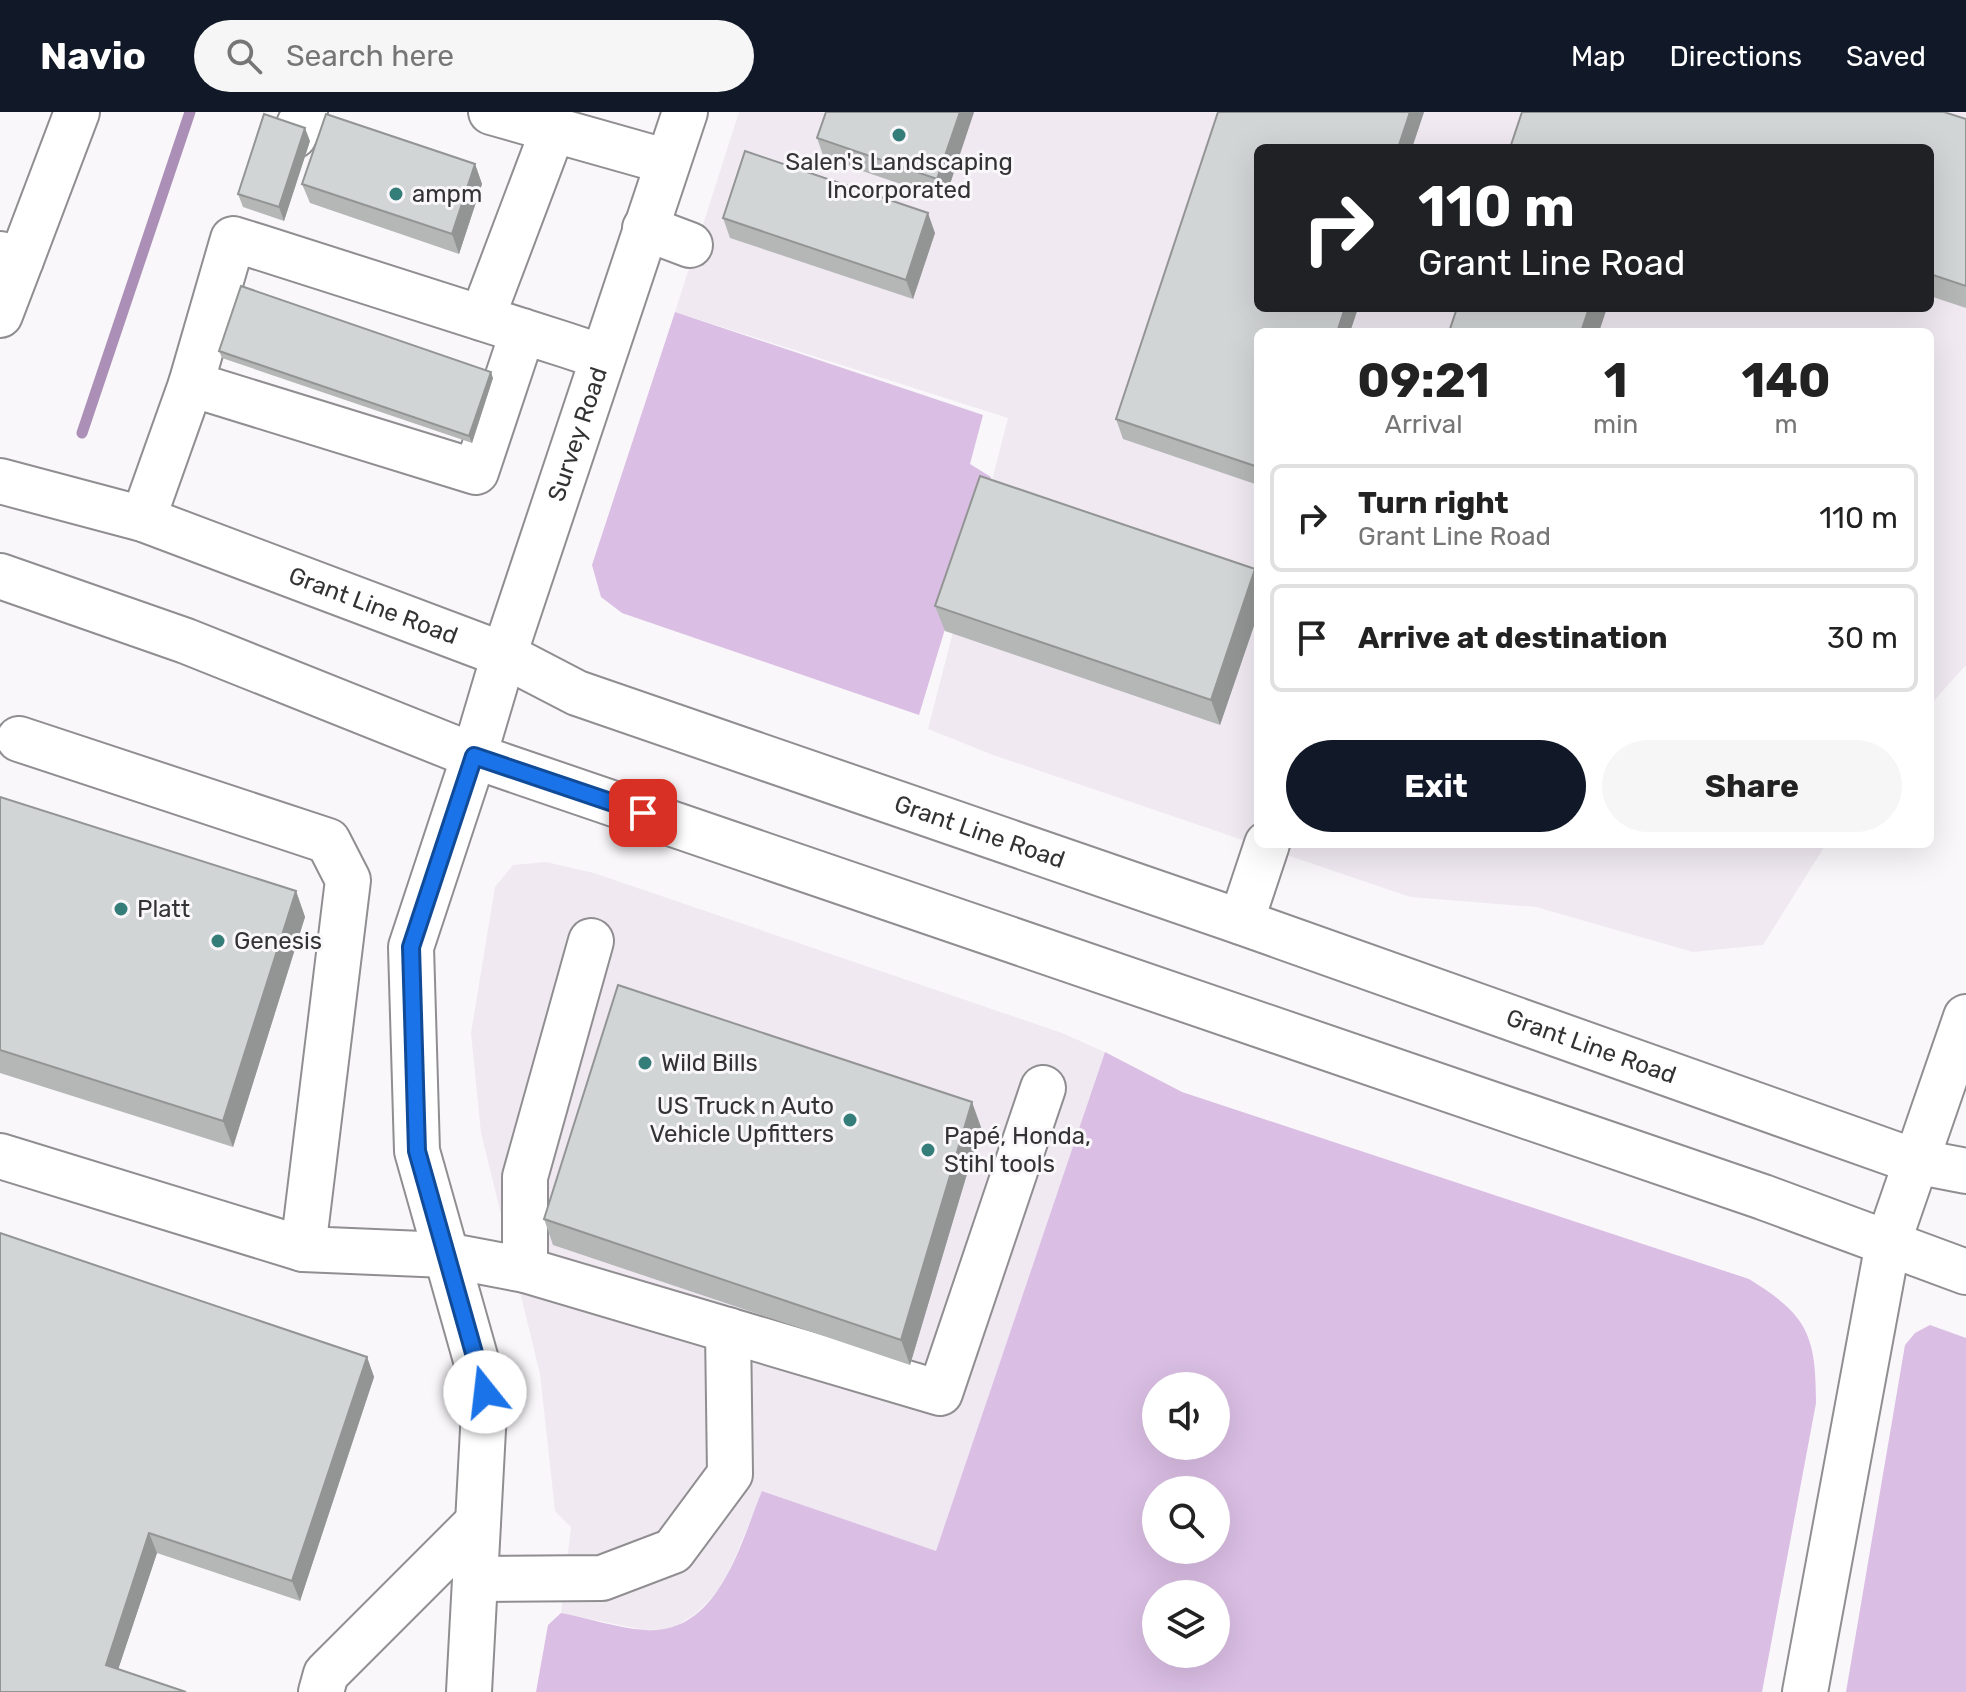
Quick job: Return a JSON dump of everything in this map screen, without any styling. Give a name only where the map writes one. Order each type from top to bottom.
[{"type":"main road","points":[[0,315],[11,257],[77,112]]},
{"type":"main road","points":[[491,112],[668,162]]},
{"type":"main road","name":"Survey Road","points":[[469,1692],[485,1392],[417,1151],[411,947],[504,655],[685,112]]},
{"type":"main road","points":[[482,318],[553,130]]},
{"type":"main road","points":[[645,228],[690,245]]},
{"type":"main road","points":[[143,519],[191,384],[233,239],[264,231],[482,318],[602,357]]},
{"type":"main road","points":[[191,384],[476,472],[523,331]]},
{"type":"main road","name":"Grant Line Road","points":[[0,481],[143,519],[504,655],[577,693],[1241,922],[1914,1161],[1966,1171]]},
{"type":"main road","points":[[0,576],[211,651],[474,756],[1966,1272]]},
{"type":"main road","points":[[19,739],[328,841],[348,880],[303,1249]]},
{"type":"main road","points":[[1241,922],[1266,848]]},
{"type":"main road","points":[[525,1270],[525,1177],[591,941]]},
{"type":"main road","points":[[1805,1692],[1888,1243],[1966,1017]]},
{"type":"main road","points":[[0,1156],[303,1249],[446,1255],[525,1270],[940,1393],[1043,1088]]},
{"type":"main road","points":[[475,1579],[602,1578],[673,1551],[730,1474],[728,1330]]},
{"type":"main road","points":[[321,1692],[326,1674],[478,1522]]},
{"type":"shaded area","points":[[739,112],[1966,112],[1966,665],[1934,701],[1934,328],[1254,328],[1254,844],[993,755],[928,729],[1008,418],[675,312]]},
{"type":"shaded area","points":[[675,312],[983,415],[970,464],[991,477],[919,715],[622,613],[601,597],[592,565]]},
{"type":"shaded area","points":[[1266,848],[1824,848],[1763,945],[1693,952],[1536,907],[1410,897]]},
{"type":"shaded area","points":[[546,862],[594,873],[1062,1033],[1105,1052],[936,1552],[763,1491],[722,1588],[694,1615],[671,1629],[644,1630],[561,1613],[571,1527],[555,1511],[540,1374],[481,1133],[471,1033],[495,887],[513,865]]},
{"type":"shaded area","points":[[1105,1052],[1182,1092],[1749,1279],[1796,1316],[1810,1343],[1814,1360],[1816,1403],[1762,1692],[536,1692],[548,1625],[561,1613],[645,1630],[670,1628],[691,1618],[709,1602],[735,1560],[762,1491],[936,1551]]},
{"type":"shaded area","points":[[1930,1325],[1966,1338],[1966,1692],[1846,1692],[1905,1345],[1915,1333]]},
{"type":"building","name":"Salen's Landscaping Incorporated","points":[[826,112],[960,112],[937,179],[817,138]]},
{"type":"building","points":[[1218,112],[1410,112],[1399,144],[1254,144],[1254,312],[1344,312],[1338,328],[1254,328],[1254,466],[1116,419]]},
{"type":"building","points":[[1522,112],[1944,112],[1966,119],[1966,286],[1934,275],[1934,144],[1511,144]]},
{"type":"building","points":[[264,114],[305,128],[279,207],[238,194]]},
{"type":"building","name":"ampm","points":[[326,114],[475,164],[452,234],[302,184]]},
{"type":"building","points":[[745,151],[928,213],[906,280],[723,218]]},
{"type":"building","points":[[241,286],[491,372],[469,436],[219,351]]},
{"type":"building","points":[[1456,312],[1588,312],[1582,328],[1450,328]]},
{"type":"building","points":[[980,476],[1254,569],[1211,700],[935,606]]},
{"type":"building","points":[[0,797],[296,891],[223,1121],[0,1050]]},
{"type":"building","points":[[618,985],[972,1102],[901,1340],[544,1219]]},
{"type":"building","points":[[0,1233],[367,1357],[292,1581],[149,1533],[106,1665],[186,1692],[0,1692]]},
{"type":"waterway","points":[[82,433],[190,112]]},
{"type":"place","name":"Salen's Landscaping Incorporated","points":[[899,135]]},
{"type":"place","name":"ampm","points":[[396,194]]},
{"type":"place","name":"Platt","points":[[121,909]]},
{"type":"place","name":"Genesis","points":[[218,941]]},
{"type":"place","name":"Wild Bills","points":[[645,1063]]},
{"type":"place","name":"US Truck n Auto Vehicle Upfitters","points":[[850,1120]]},
{"type":"place","name":"Papé, Honda, Stihl tools","points":[[928,1150]]},
{"type":"route","points":[[485,1392],[417,1151],[411,947],[474,756],[643,813]]}]
